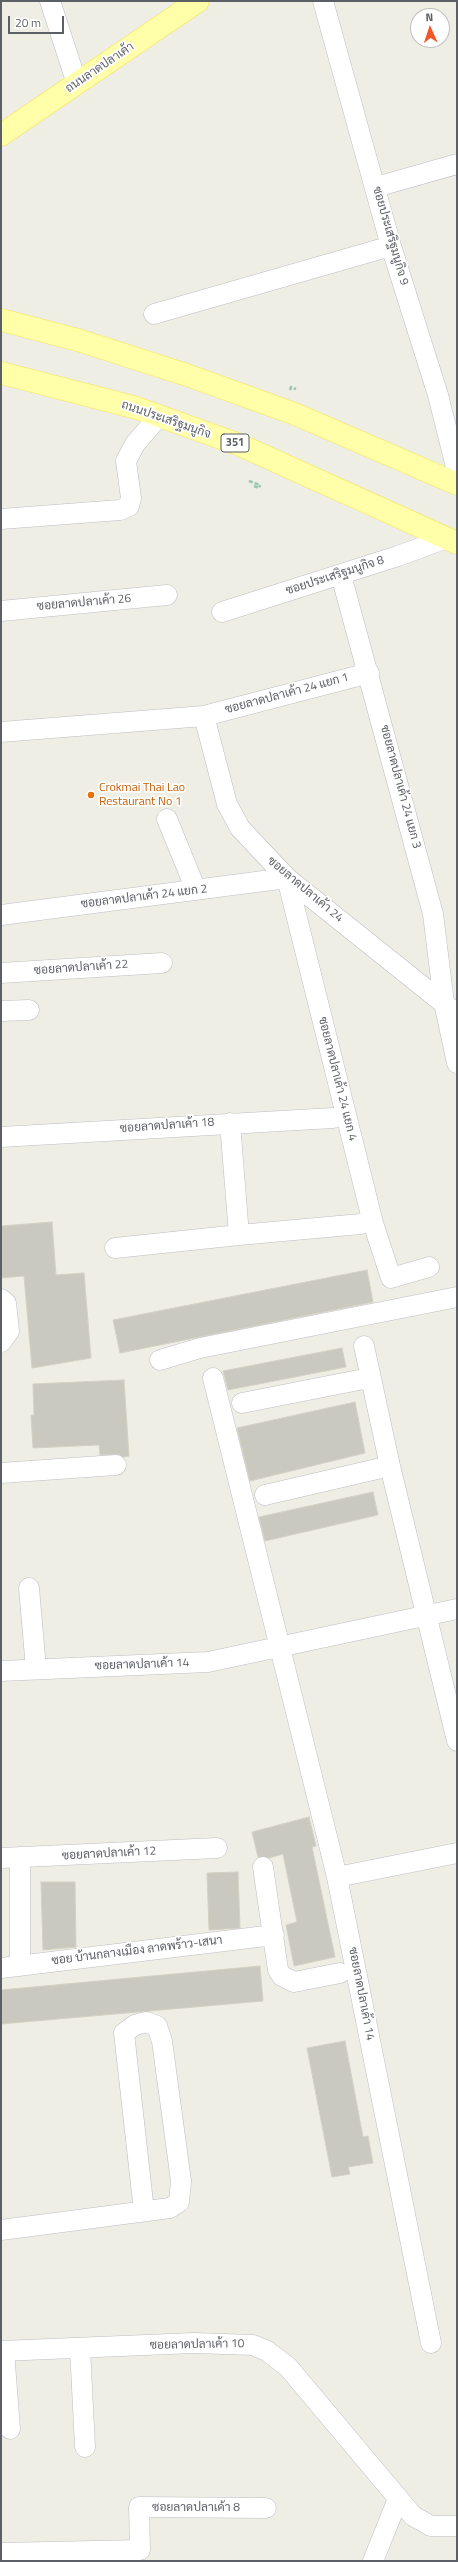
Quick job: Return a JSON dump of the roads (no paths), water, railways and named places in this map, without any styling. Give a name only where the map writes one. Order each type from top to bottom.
[{"type":"main road","name":"ถนนลาดปลาเค้า","points":[[1,135],[198,1]]},
{"type":"main road","points":[[1,320],[78,340],[209,383],[295,414],[457,484]]},
{"type":"main road","name":"ถนนประเสริฐมนูกิจ","points":[[1,373],[159,416],[240,445],[452,540]]},
{"type":"main road","points":[[1,381],[37,382]]},
{"type":"street","points":[[50,1],[77,84]]},
{"type":"street","name":"ซอยประเสริฐมนูกิจ 9","points":[[323,1],[376,187],[391,246],[438,395],[457,471]]},
{"type":"street","points":[[376,187],[457,164]]},
{"type":"street","points":[[154,314],[391,246]]},
{"type":"street","points":[[1,519],[120,510],[128,506],[131,498],[126,461],[135,444],[159,416]]},
{"type":"street","name":"ซอยประเสริฐมนูกิจ 8","points":[[222,612],[452,540]]},
{"type":"street","name":"ซอยลาดปลาเค้า 24 แยก 3","points":[[341,575],[369,673],[433,914],[450,1008],[457,1063]]},
{"type":"street","name":"ซอยลาดปลาเค้า 26","points":[[1,611],[167,595]]},
{"type":"street","name":"ซอยลาดปลาเค้า 24 แยก 1","points":[[204,716],[369,673]]},
{"type":"street","points":[[1,732],[204,716]]},
{"type":"street","name":"ซอยลาดปลาเค้า 24","points":[[204,716],[227,804],[240,828],[287,878],[450,1008]]},
{"type":"street","points":[[167,819],[196,890]]},
{"type":"street","name":"ซอยลาดปลาเค้า 24 แยก 2","points":[[1,915],[287,878]]},
{"type":"street","name":"ซอยลาดปลาเค้า 24 แยก 4","points":[[287,878],[371,1216],[391,1278],[429,1267]]},
{"type":"street","name":"ซอยลาดปลาเค้า 22","points":[[1,973],[162,963]]},
{"type":"street","points":[[1,1011],[30,1010]]},
{"type":"street","name":"ซอยลาดปลาเค้า 18","points":[[1,1137],[333,1118]]},
{"type":"street","points":[[230,1123],[239,1235]]},
{"type":"street","points":[[115,1248],[361,1224]]},
{"type":"street","points":[[160,1360],[200,1348],[457,1297]]},
{"type":"street","points":[[1,1299],[6,1303],[9,1331],[1,1342]]},
{"type":"street","points":[[364,1346],[369,1378],[457,1740]]},
{"type":"street","name":"ซอยลาดปลาเค้า 14","points":[[213,1378],[337,1877],[431,2343]]},
{"type":"street","points":[[242,1403],[369,1378]]},
{"type":"street","points":[[1,1473],[116,1465]]},
{"type":"street","points":[[265,1495],[390,1466]]},
{"type":"street","points":[[29,1588],[36,1669]]},
{"type":"street","name":"ซอยลาดปลาเค้า 14","points":[[1,1671],[208,1662],[457,1609]]},
{"type":"street","name":"ซอยลาดปลาเค้า 12","points":[[11,1858],[217,1848]]},
{"type":"street","points":[[337,1877],[457,1853]]},
{"type":"street","points":[[10,1967],[11,1858]]},
{"type":"street","points":[[263,1867],[274,1934],[278,1970],[288,1980],[294,1982],[340,1974]]},
{"type":"street","name":"ซอย บ้านกลางเมือง ลาดพร้าว-เสนา","points":[[10,1967],[274,1934]]},
{"type":"street","points":[[1,2230],[170,2208],[179,2202],[181,2192],[162,2041],[157,2026],[146,2022],[135,2025],[124,2033],[144,2211]]},
{"type":"street","name":"ซอยลาดปลาเค้า 10","points":[[3,2351],[238,2343],[253,2345],[267,2351],[288,2367],[412,2516],[431,2526],[457,2526]]},
{"type":"street","points":[[80,2348],[86,2447]]},
{"type":"street","points":[[3,2351],[10,2430]]},
{"type":"street","points":[[373,2561],[398,2499]]},
{"type":"street","name":"ซอยลาดปลาเค้า 8","points":[[1,2553],[140,2550],[139,2507],[266,2508]]},
{"type":"place","name":"Crokmai Thai Lao Restaurant No 1","points":[[91,795]]}]
